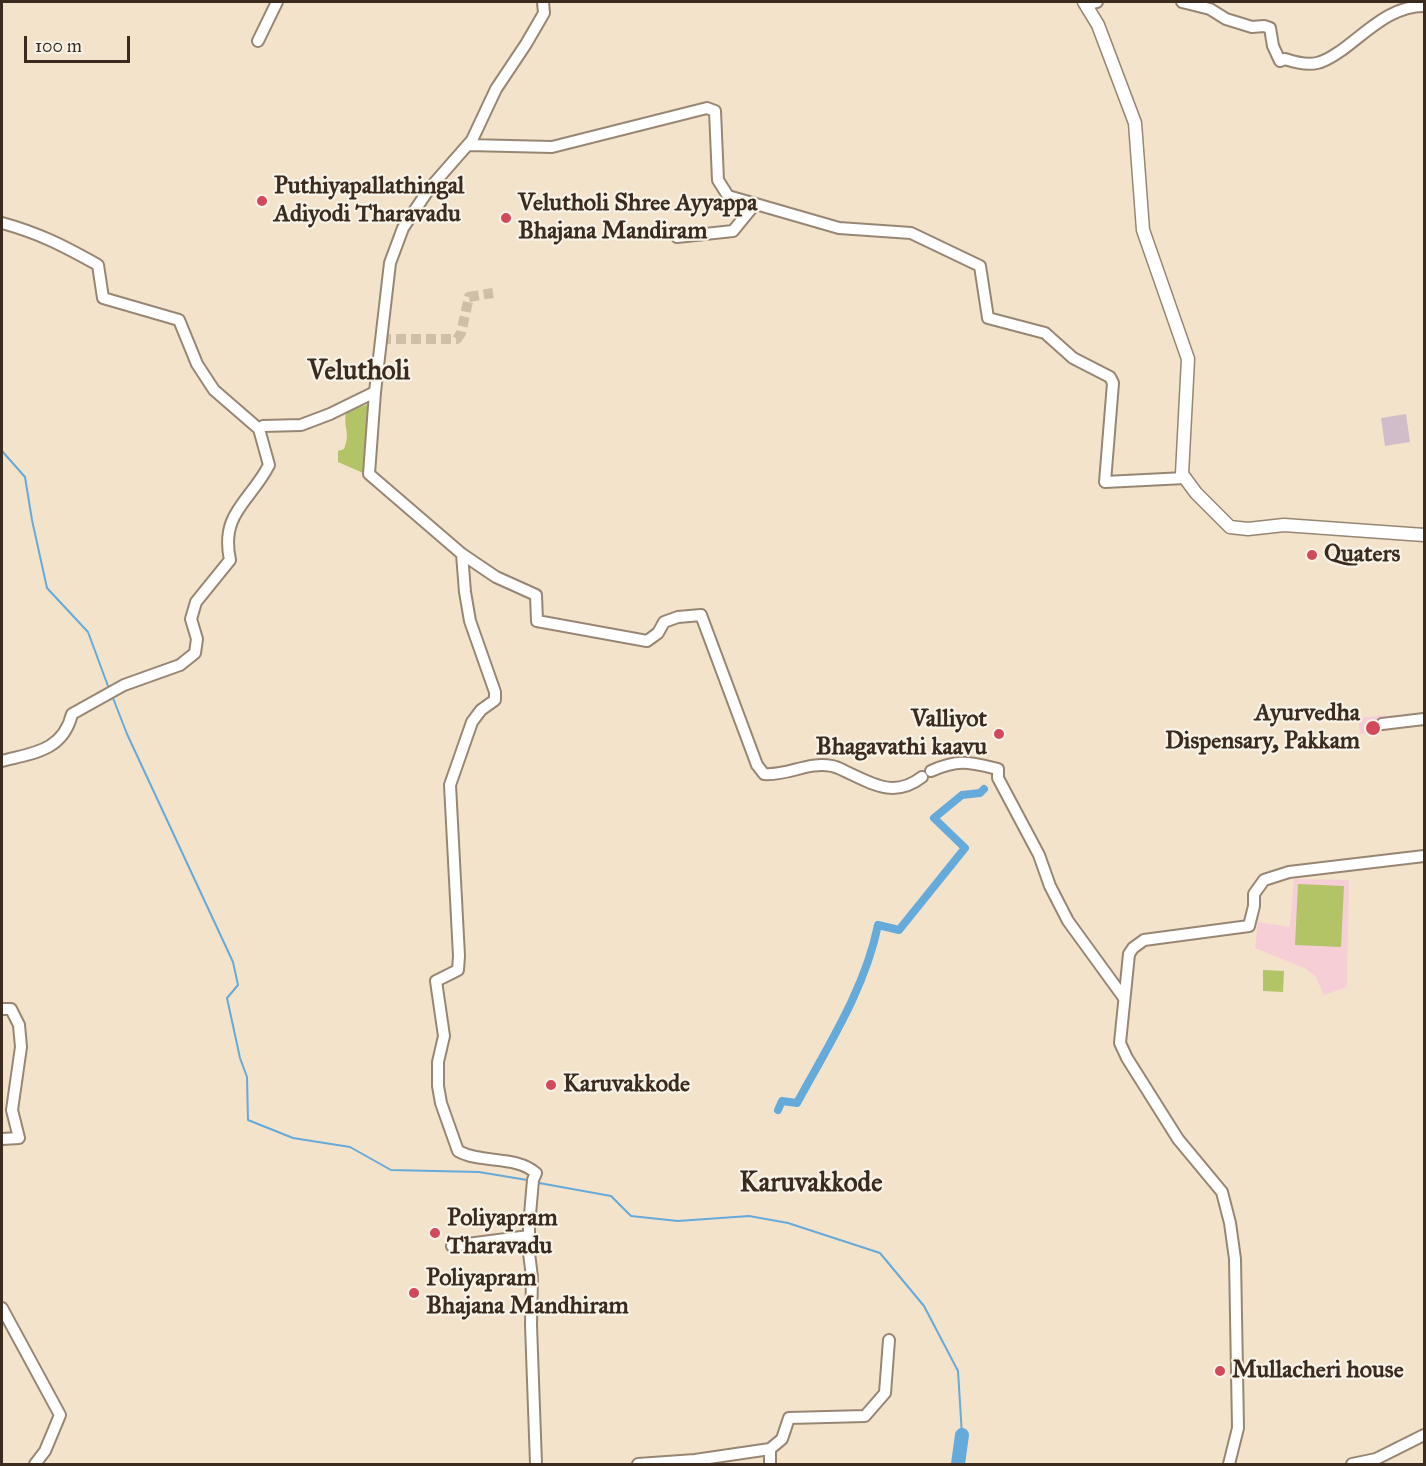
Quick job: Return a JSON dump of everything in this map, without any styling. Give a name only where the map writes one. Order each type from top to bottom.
[{"type":"main road","points":[[1089,3],[1136,123],[1143,230],[1188,359],[1181,456],[1182,474],[1196,493],[1230,527],[1248,529],[1284,525],[1425,535]]},
{"type":"street","points":[[258,41],[277,2]]},
{"type":"street","points":[[543,2],[544,13],[496,89],[468,145],[429,189],[403,228],[390,263],[375,392],[369,474],[462,554],[496,577],[536,595],[537,621],[647,641],[658,633],[664,622],[678,617],[701,615],[758,765],[764,774],[777,775],[808,765],[833,766],[880,788],[903,788],[949,764],[961,762],[998,769],[998,778],[1039,855],[1050,886],[1068,921],[1124,998]]},
{"type":"street","points":[[1182,2],[1210,9],[1226,19],[1252,27],[1270,28],[1273,46],[1280,61],[1285,59],[1294,63],[1310,64],[1328,59],[1396,12],[1409,7],[1425,6]]},
{"type":"street","points":[[468,145],[552,147],[707,108],[715,111],[718,180],[728,196],[839,228],[911,233],[980,266],[988,318],[1046,333],[1073,358],[1110,377],[1113,383],[1105,482],[1185,478]]},
{"type":"street","points":[[676,237],[733,231],[755,204]]},
{"type":"street","points":[[2,223],[34,232],[98,265],[103,298],[179,320],[197,364],[214,390],[259,429],[269,465],[235,514],[227,532],[230,560],[196,602],[191,619],[197,639],[195,653],[180,664],[124,685],[72,714],[69,726],[62,738],[46,749],[2,761]]},
{"type":"street","points":[[259,429],[264,426],[300,425],[330,414],[375,392]]},
{"type":"street","points":[[462,554],[470,621],[495,692],[495,700],[481,710],[471,722],[450,785],[459,956],[458,970],[436,981],[444,1036],[438,1062],[438,1086],[458,1151],[468,1157],[528,1166],[536,1173],[533,1180],[529,1236],[536,1464]]},
{"type":"street","points":[[1382,724],[1425,719]]},
{"type":"street","points":[[1228,1464],[1238,1428],[1235,1259],[1230,1223],[1222,1192],[1178,1139],[1120,1043],[1128,954],[1144,940],[1249,926],[1254,906],[1254,894],[1264,880],[1289,872],[1425,856]]},
{"type":"street","points":[[2,1009],[11,1009],[19,1025],[21,1047],[12,1110],[19,1138],[2,1139]]},
{"type":"street","points":[[452,1246],[529,1236]]},
{"type":"street","points":[[2,1308],[60,1415],[45,1451],[34,1464]]},
{"type":"street","points":[[638,1464],[695,1460],[770,1449],[782,1439],[789,1418],[865,1416],[885,1393],[889,1340]]},
{"type":"street","points":[[1352,1464],[1376,1459],[1425,1435]]},
{"type":"street","points":[[770,1449],[770,1464]]},
{"type":"shaded area","points":[[1406,414],[1410,442],[1385,446],[1381,418]]},
{"type":"shaded area","name":"Ayurvedha Dispensary, Pakkam","points":[[1386,715],[1387,731],[1360,734],[1358,718]]},
{"type":"shaded area","points":[[1294,879],[1349,880],[1347,987],[1324,995],[1315,976],[1304,968],[1255,948],[1258,922],[1290,927]]},
{"type":"green space","points":[[369,404],[363,473],[338,462],[338,451],[344,449],[346,443],[346,412]]},
{"type":"green space","points":[[1298,884],[1344,886],[1341,947],[1295,945]]},
{"type":"green space","points":[[1263,970],[1284,971],[1283,992],[1263,991]]},
{"type":"waterway","points":[[2,451],[25,477],[47,588],[88,632],[108,686]]},
{"type":"waterway","points":[[113,698],[127,734],[233,962],[238,985],[227,998],[240,1058],[247,1077],[248,1120],[293,1138],[350,1147],[391,1170],[479,1172],[527,1180]]},
{"type":"waterway","points":[[778,1110],[782,1101],[797,1103],[833,1039],[864,972],[878,925],[899,930],[965,848],[934,818],[962,795],[980,793],[984,789]]},
{"type":"waterway","points":[[539,1183],[611,1196],[631,1216],[678,1221],[749,1216],[788,1223],[880,1253],[924,1306],[958,1371],[962,1435]]},
{"type":"waterway","points":[[958,1464],[962,1435]]},
{"type":"tunnel","points":[[381,339],[457,339],[461,333],[469,297],[493,293]]},
{"type":"place","name":"Puthiyapallathingal Adiyodi Tharavadu","points":[[262,201]]},
{"type":"place","name":"Velutholi Shree Ayyappa Bhajana Mandiram","points":[[506,218]]},
{"type":"place","name":"Quaters","points":[[1312,555]]},
{"type":"place","name":"Ayurvedha Dispensary, Pakkam","points":[[1373,728]]},
{"type":"place","name":"Valliyot Bhagavathi kaavu","points":[[999,734]]},
{"type":"place","name":"Karuvakkode","points":[[551,1085]]},
{"type":"place","name":"Poliyapram Tharavadu","points":[[435,1233]]},
{"type":"place","name":"Poliyapram Bhajana Mandhiram","points":[[414,1293]]},
{"type":"place","name":"Mullacheri house","points":[[1220,1371]]},
{"type":"district","name":"Velutholi","points":[[359,372]]},
{"type":"district","name":"Karuvakkode","points":[[811,1184]]}]
